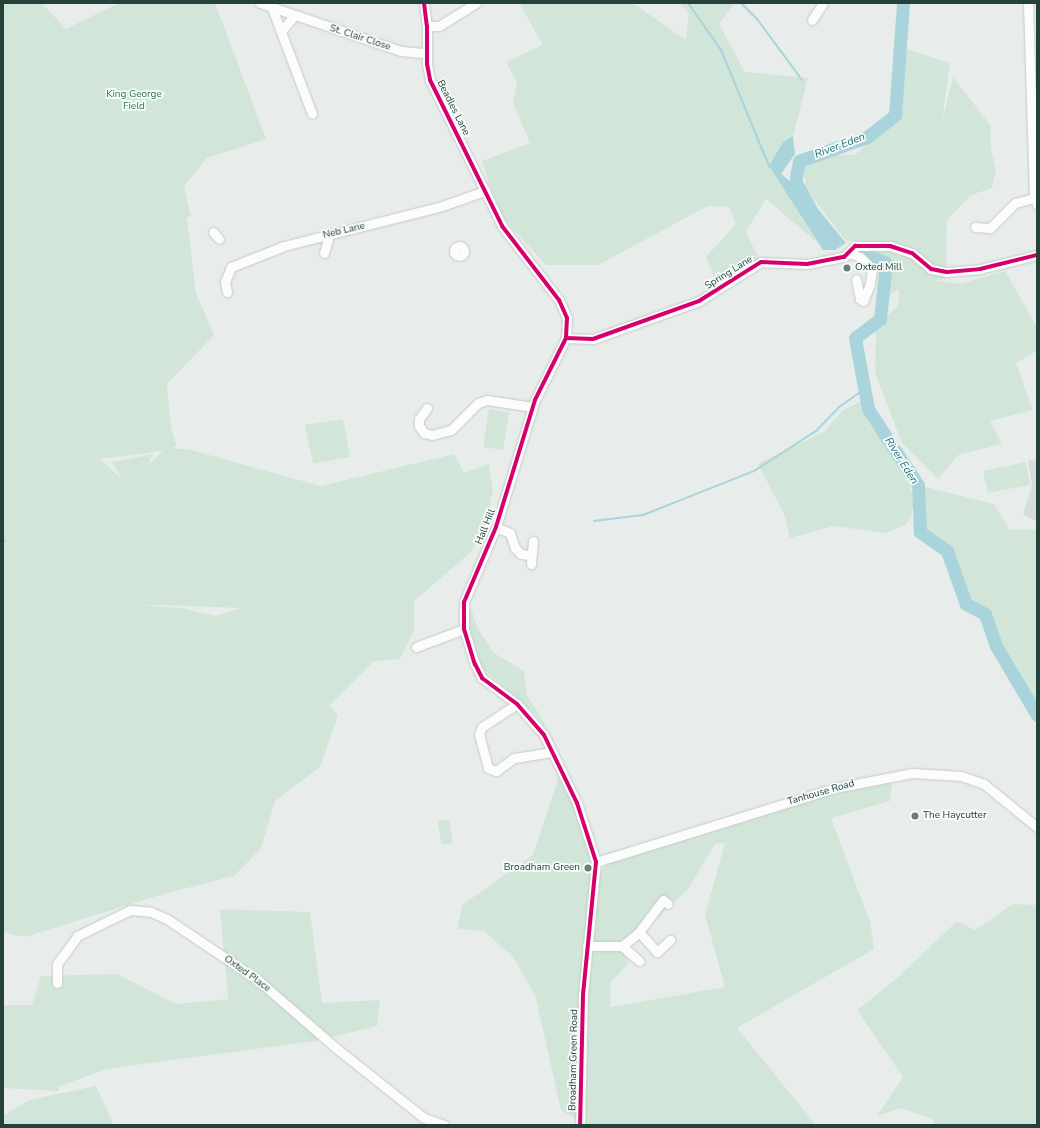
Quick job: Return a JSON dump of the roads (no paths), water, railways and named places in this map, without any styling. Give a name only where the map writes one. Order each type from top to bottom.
[{"type":"street","name":"St. Clair Close","points":[[260,3],[401,52],[426,53]]},
{"type":"street","name":"Beadles Lane","points":[[424,3],[427,26],[426,53],[430,80],[485,191]]},
{"type":"street","points":[[427,26],[439,26],[476,3]]},
{"type":"street","points":[[812,20],[823,3]]},
{"type":"street","points":[[975,227],[990,228],[1014,203],[1036,202],[1028,3]]},
{"type":"street","points":[[272,8],[312,114]]},
{"type":"street","points":[[281,31],[294,16]]},
{"type":"street","name":"Neb Lane","points":[[227,292],[225,282],[231,268],[284,246],[442,206],[485,191]]},
{"type":"street","name":"Hall Hill","points":[[485,191],[512,242],[561,304],[567,318],[566,338],[532,407],[496,527],[464,602],[464,629],[475,664],[482,678],[517,704],[544,735],[577,803],[596,862]]},
{"type":"street","points":[[324,253],[329,235]]},
{"type":"street","name":"Spring Lane","points":[[566,338],[592,339],[698,301],[761,262],[807,264],[849,254],[855,246],[890,246],[912,253],[931,269],[947,272],[980,269],[1037,255]]},
{"type":"street","points":[[849,254],[860,257],[872,269],[870,284],[863,301],[860,299],[856,279]]},
{"type":"street","points":[[428,408],[419,419],[419,426],[424,433],[432,435],[451,430],[478,403],[487,400],[532,407]]},
{"type":"street","points":[[496,527],[510,533],[515,548],[530,560],[533,541]]},
{"type":"street","points":[[416,647],[464,629]]},
{"type":"street","points":[[517,704],[482,727],[479,734],[488,768],[496,771],[514,758],[552,752]]},
{"type":"street","name":"Tanhouse Road","points":[[596,862],[835,788],[912,773],[960,776],[984,784],[1037,827]]},
{"type":"street","name":"Broadham Green Road","points":[[580,1125],[583,995],[596,862]]},
{"type":"street","points":[[587,946],[622,946],[639,932],[664,900],[668,904]]},
{"type":"street","name":"Oxted Place","points":[[57,983],[57,964],[78,936],[130,910],[151,912],[167,919],[258,980],[336,1048],[424,1118],[444,1125]]},
{"type":"street","points":[[639,932],[657,952],[670,940]]},
{"type":"street","points":[[622,946],[639,961]]},
{"type":"water","points":[[793,136],[795,154],[781,174],[790,181],[793,167],[799,161],[798,172],[818,209],[846,243],[835,250],[823,250],[769,166],[783,142]]},
{"type":"waterway","points":[[688,3],[721,50],[769,166]]},
{"type":"waterway","points":[[741,3],[757,19],[802,80]]},
{"type":"waterway","name":"River Eden","points":[[796,177],[799,161],[867,137],[895,115],[903,3]]},
{"type":"waterway","name":"River Eden","points":[[857,251],[886,263],[880,319],[855,338],[868,409],[918,485],[920,532],[947,551],[966,604],[985,614],[996,646],[1037,715]]},
{"type":"waterway","points":[[594,521],[643,515],[754,471],[816,431],[839,407],[863,390]]},
{"type":"place","name":"Oxted Mill","points":[[847,268]]},
{"type":"place","name":"The Haycutter","points":[[915,816]]},
{"type":"place","name":"Broadham Green","points":[[588,868]]},
{"type":"park label","name":"King George Field","points":[[134,100]]}]
